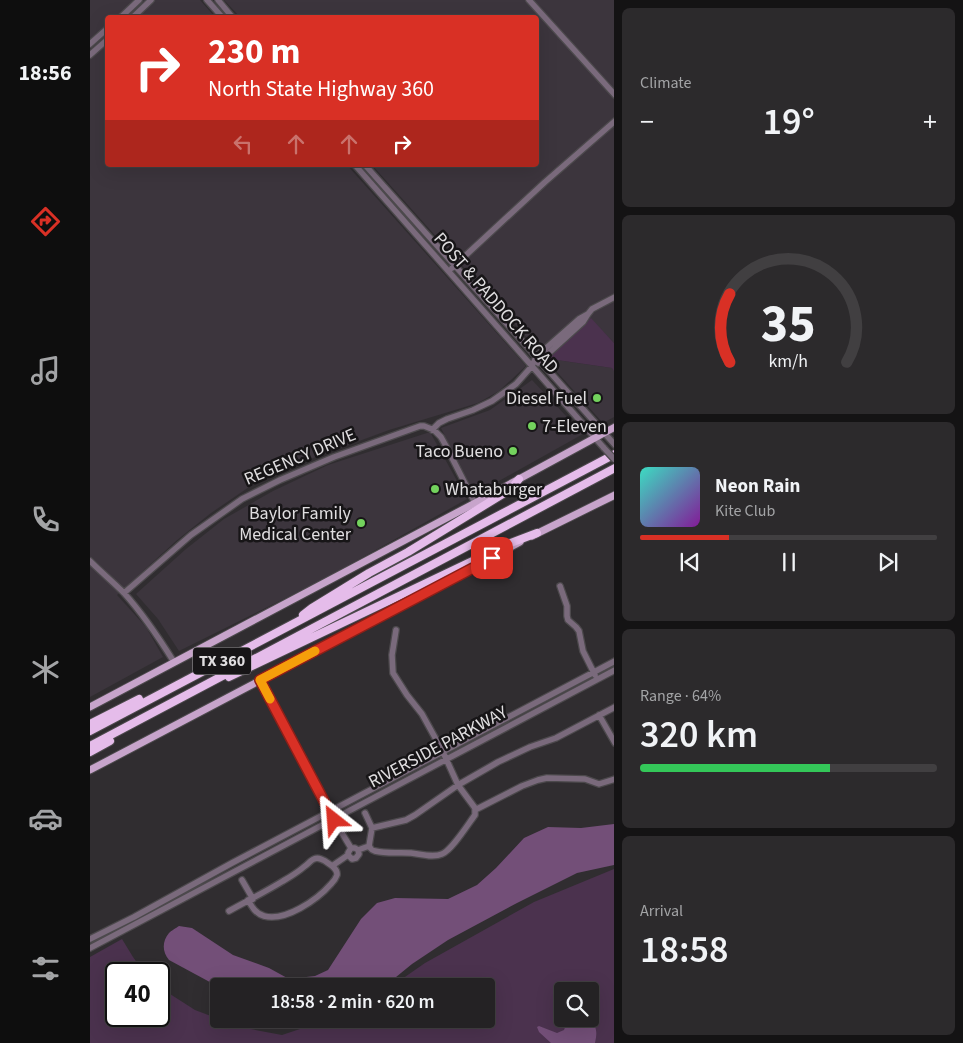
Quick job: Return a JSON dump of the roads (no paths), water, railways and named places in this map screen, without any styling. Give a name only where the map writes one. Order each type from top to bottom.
[{"type":"highway","name":"TX 360","points":[[90,731],[614,454]]},
{"type":"highway","name":"TX 360","points":[[90,746],[614,468]]},
{"type":"highway","points":[[288,627],[312,608],[511,489],[519,479]]},
{"type":"highway","points":[[199,687],[211,686],[508,544],[537,533]]},
{"type":"highway","points":[[90,724],[144,696],[156,696]]},
{"type":"highway","points":[[90,752],[145,721],[152,712]]},
{"type":"main road","points":[[90,707],[475,503],[614,427]]},
{"type":"main road","points":[[90,770],[537,533],[614,495]]},
{"type":"street","points":[[123,15],[139,0]]},
{"type":"street","points":[[135,15],[151,0]]},
{"type":"street","points":[[207,0],[220,15]]},
{"type":"street","points":[[218,0],[231,15]]},
{"type":"street","points":[[529,0],[614,95]]},
{"type":"street","points":[[218,12],[224,7]]},
{"type":"street","points":[[100,46],[92,42],[105,31]]},
{"type":"street","points":[[90,55],[105,42]]},
{"type":"street","points":[[448,271],[614,121]]},
{"type":"street","name":"POST & PADDOCK ROAD","points":[[357,167],[614,460]]},
{"type":"street","name":"POST & PADDOCK ROAD","points":[[367,167],[614,444]]},
{"type":"street","points":[[374,187],[380,182]]},
{"type":"street","points":[[475,503],[446,446],[432,430],[439,423],[447,419],[492,401],[516,384],[538,360],[583,322],[592,309],[614,297]]},
{"type":"street","name":"REGENCY DRIVE","points":[[124,593],[192,535],[256,491],[334,457],[394,435],[420,426],[432,430]]},
{"type":"street","points":[[90,561],[124,593],[149,623],[174,662]]},
{"type":"street","points":[[560,586],[567,606],[568,620],[579,631],[583,651],[597,679]]},
{"type":"street","points":[[365,813],[372,828],[370,846],[373,850],[433,856],[446,852],[475,815],[475,810],[458,785],[443,752],[422,714],[393,674],[392,655],[396,630]]},
{"type":"street","name":"RIVERSIDE PARKWAY","points":[[90,939],[614,661]]},
{"type":"street","name":"RIVERSIDE PARKWAY","points":[[90,948],[614,670]]},
{"type":"street","points":[[260,680],[334,820],[359,854],[356,858],[350,858],[348,854]]},
{"type":"street","points":[[372,828],[415,816],[458,785],[498,762],[530,747],[556,738],[614,707]]},
{"type":"street","points":[[599,715],[614,743]]},
{"type":"street","points":[[475,810],[522,786],[547,778],[586,779],[591,780],[595,784],[614,780]]},
{"type":"street","points":[[332,866],[348,854],[348,851],[370,846]]},
{"type":"street","points":[[229,911],[250,899],[296,873],[313,859],[320,858],[332,866],[337,874],[325,891],[309,903],[285,915],[273,917],[257,913],[250,899],[242,880]]},
{"type":"street","points":[[125,920],[129,928]]},
{"type":"place","name":"Diesel Fuel","points":[[597,398]]},
{"type":"place","name":"7-Eleven","points":[[532,426]]},
{"type":"place","name":"Taco Bueno","points":[[513,451]]},
{"type":"place","name":"Whataburger","points":[[435,489]]},
{"type":"place","name":"Baylor Family Medical Center","points":[[361,523]]}]
